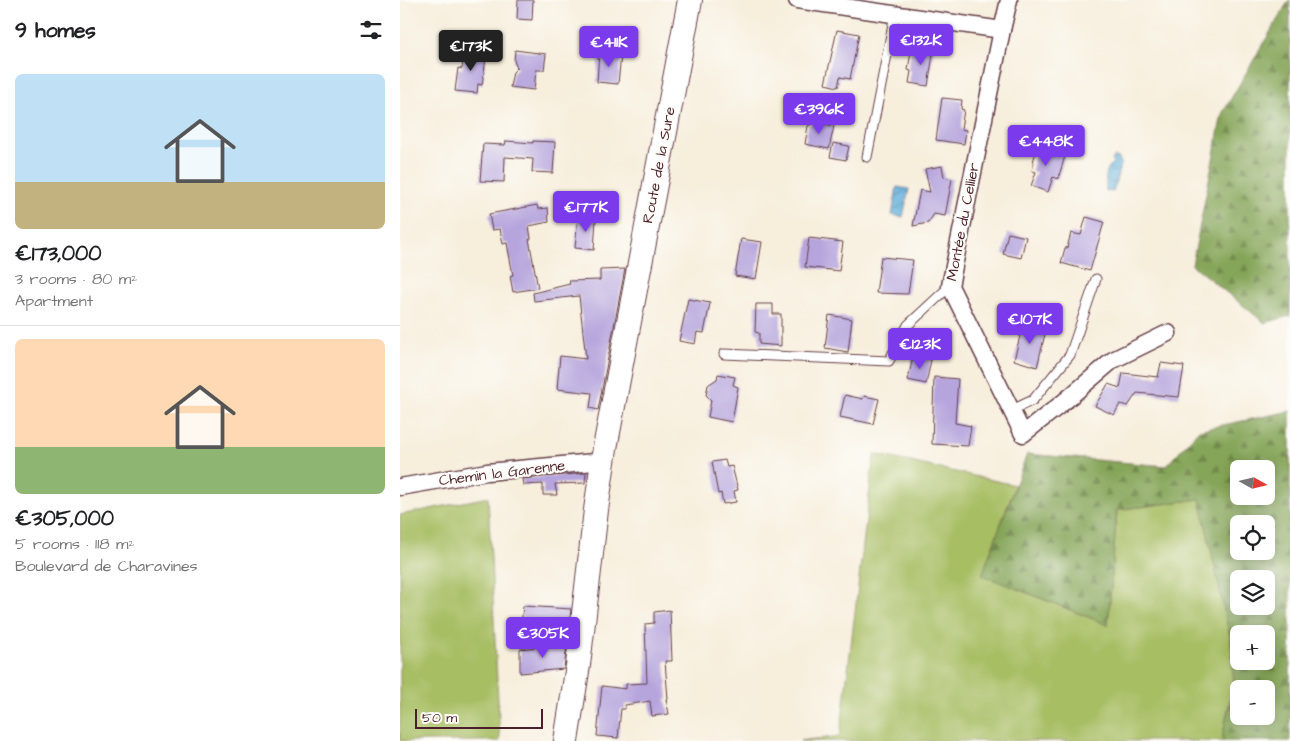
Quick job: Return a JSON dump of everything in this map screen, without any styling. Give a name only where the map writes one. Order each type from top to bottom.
[{"type":"main road","name":"Route de la Sure","points":[[566,741],[578,665],[604,456],[690,0]]},
{"type":"street","points":[[797,0],[1002,30]]},
{"type":"street","name":"Montée du Cellier","points":[[1009,0],[950,286],[1023,434],[1113,360],[1168,334]]},
{"type":"street","name":"Chemin la Garenne","points":[[400,487],[487,472],[594,462],[604,456]]},
{"type":"lane","points":[[866,157],[895,14]]},
{"type":"lane","points":[[1012,410],[1033,400],[1070,355],[1096,279]]},
{"type":"lane","points":[[724,354],[889,361],[908,325],[950,286]]},
{"type":"green space","points":[[1289,0],[1290,316],[1265,323],[1192,265],[1222,114]]},
{"type":"green space","points":[[1290,411],[1290,741],[1222,741],[1230,701],[1230,725],[1275,725],[1275,680],[1234,680],[1233,670],[1275,670],[1275,625],[1230,625],[1230,637],[1200,499],[1117,510],[1108,625],[982,575],[1027,454],[1166,466],[1199,430]]},
{"type":"green space","points":[[874,454],[1015,485],[982,575],[1108,625],[1117,510],[1200,499],[1230,637],[1230,670],[1233,670],[1234,680],[1230,680],[1230,701],[1222,741],[800,741],[840,736]]},
{"type":"green space","points":[[488,497],[500,741],[400,741],[400,515]]},
{"type":"water","points":[[1115,157],[1119,158],[1121,163],[1113,192],[1106,191],[1107,172],[1113,163],[1112,159]]},
{"type":"water","points":[[897,187],[909,189],[903,217],[892,215]]},
{"type":"building","points":[[518,0],[533,0],[532,20],[517,19]]},
{"type":"building","points":[[837,30],[859,34],[850,79],[840,77],[838,87],[825,84]]},
{"type":"building","points":[[921,46],[934,48],[928,86],[909,83],[911,71],[908,70],[911,51],[920,52]]},
{"type":"building","points":[[464,50],[487,52],[482,85],[478,84],[477,93],[455,91],[458,68],[462,69]]},
{"type":"building","points":[[515,50],[546,54],[544,70],[536,70],[534,90],[510,87],[513,72],[517,68],[514,61]]},
{"type":"building","points":[[599,52],[621,55],[618,84],[597,82]]},
{"type":"building","points":[[942,98],[962,100],[961,109],[964,110],[961,129],[966,130],[964,144],[936,140]]},
{"type":"building","points":[[815,122],[834,126],[829,149],[805,144],[808,126]]},
{"type":"building","points":[[506,141],[555,142],[553,173],[532,172],[533,159],[505,157],[504,182],[480,181],[483,144],[505,145]]},
{"type":"building","points":[[833,143],[849,146],[846,160],[830,157]]},
{"type":"building","points":[[1038,145],[1056,150],[1055,153],[1065,156],[1058,179],[1053,177],[1048,192],[1031,186],[1036,172],[1032,171]]},
{"type":"building","points":[[942,166],[944,177],[952,179],[945,216],[934,214],[928,223],[913,226],[920,190],[930,192],[925,169]]},
{"type":"building","points":[[537,205],[538,209],[548,208],[549,222],[529,226],[531,239],[529,239],[538,288],[513,292],[510,276],[513,275],[507,243],[503,244],[500,229],[492,230],[489,214]]},
{"type":"building","points":[[578,216],[596,218],[594,250],[575,248]]},
{"type":"building","points":[[1086,217],[1104,222],[1090,271],[1061,263],[1071,233],[1081,235]]},
{"type":"building","points":[[1008,233],[1026,237],[1021,258],[1003,254]]},
{"type":"building","points":[[809,238],[843,242],[839,271],[805,267]]},
{"type":"building","points":[[741,239],[762,242],[756,279],[735,276]]},
{"type":"building","points":[[881,257],[913,260],[908,294],[876,293]]},
{"type":"building","points":[[625,269],[598,410],[590,408],[592,393],[557,389],[560,356],[586,359],[579,296],[534,301],[533,293],[570,284],[569,281],[600,280],[600,270]]},
{"type":"building","points":[[688,299],[710,303],[704,333],[697,332],[695,344],[679,341]]},
{"type":"building","points":[[756,304],[773,304],[773,314],[781,314],[781,346],[759,344],[759,333],[755,332]]},
{"type":"building","points":[[829,315],[852,319],[848,352],[825,348]]},
{"type":"building","points":[[1023,324],[1046,330],[1037,367],[1014,360]]},
{"type":"building","points":[[913,356],[931,360],[926,384],[908,380]]},
{"type":"building","points":[[1161,363],[1184,366],[1179,397],[1137,393],[1128,406],[1120,404],[1114,415],[1095,406],[1108,384],[1120,388],[1123,373],[1158,377]]},
{"type":"building","points":[[718,374],[735,377],[733,385],[738,387],[732,422],[708,417],[711,400],[706,395],[708,385],[717,379]]},
{"type":"building","points":[[934,377],[958,379],[955,423],[971,426],[968,446],[932,444]]},
{"type":"building","points":[[845,395],[863,399],[864,396],[879,399],[873,424],[840,417]]},
{"type":"building","points":[[725,460],[727,467],[732,466],[738,490],[734,491],[736,502],[723,504],[721,493],[718,494],[712,462]]},
{"type":"building","points":[[586,473],[585,483],[555,484],[557,495],[543,495],[543,484],[523,485],[522,479]]},
{"type":"building","points":[[523,606],[571,609],[569,627],[521,625]]},
{"type":"building","points":[[670,610],[672,661],[665,661],[668,699],[666,699],[669,714],[652,716],[650,701],[625,705],[625,709],[621,709],[618,738],[597,736],[602,686],[626,689],[626,684],[647,683],[645,624],[654,623],[654,612]]},
{"type":"building","points":[[567,644],[564,669],[520,673],[520,649]]}]
